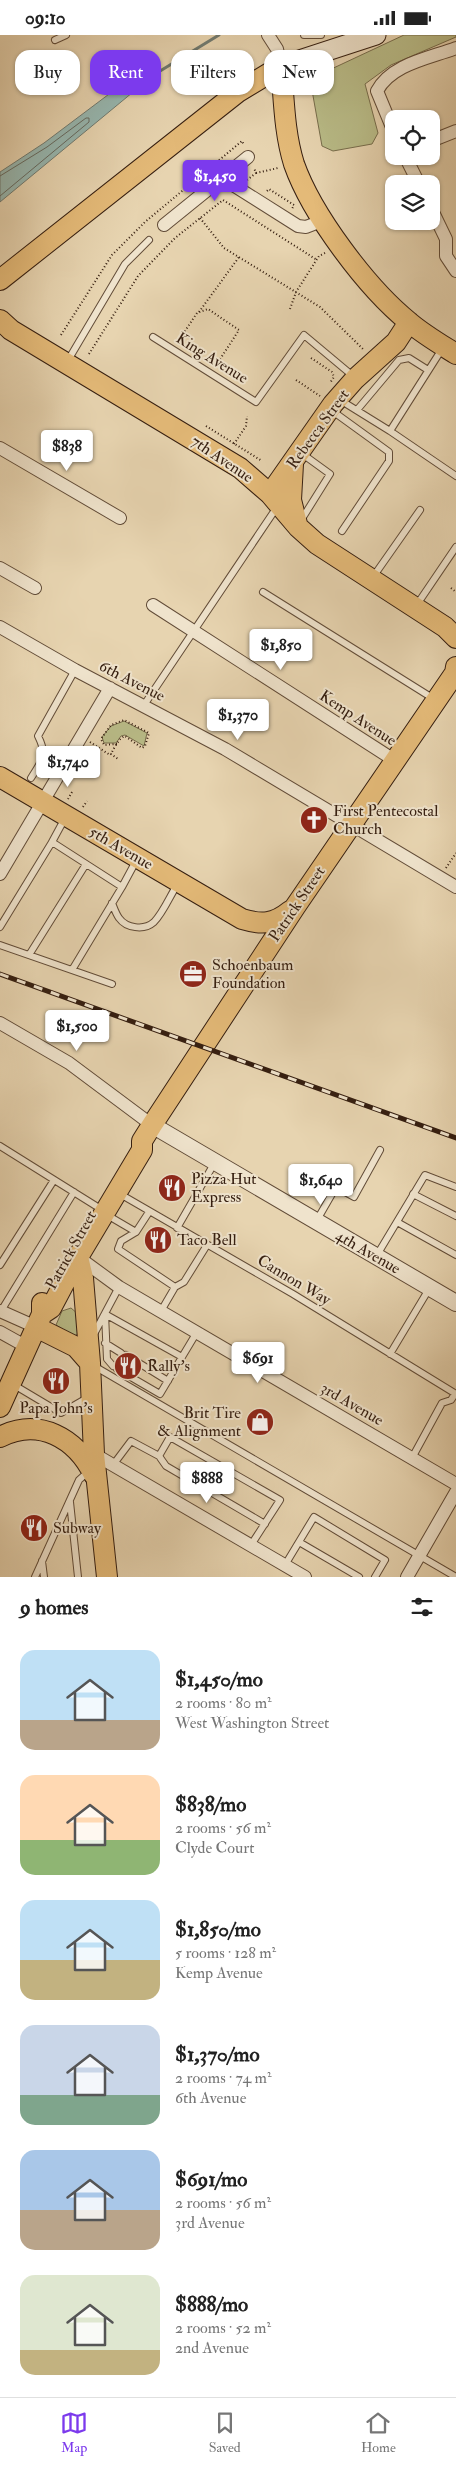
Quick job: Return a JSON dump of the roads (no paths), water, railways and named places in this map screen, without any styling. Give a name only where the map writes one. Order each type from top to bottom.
[{"type":"main road","points":[[312,50],[369,36]]},
{"type":"main road","points":[[0,279],[264,70]]},
{"type":"main road","points":[[283,95],[286,125],[295,164],[339,245],[360,271],[409,322],[450,350]]},
{"type":"main road","name":"Rebecca Street","points":[[274,499],[330,395],[355,379],[396,342],[409,322]]},
{"type":"main road","name":"7th Avenue","points":[[4,326],[240,468],[274,499],[298,527],[317,544],[452,632]]},
{"type":"main road","points":[[297,457],[291,500],[298,527]]},
{"type":"main road","name":"Patrick Street","points":[[39,1321],[51,1308],[132,1146],[147,1133],[295,907],[456,671]]},
{"type":"main road","name":"5th Avenue","points":[[0,777],[44,803],[71,810],[138,858],[242,919]]},
{"type":"main road","points":[[242,919],[259,924],[272,922],[295,907]]},
{"type":"main road","points":[[242,919],[254,935],[257,964]]},
{"type":"main road","name":"Patrick Street","points":[[39,1321],[42,1303],[46,1295],[99,1210],[116,1192],[142,1150],[147,1133]]},
{"type":"main road","points":[[78,1257],[97,1343],[90,1363],[94,1467],[107,1577]]},
{"type":"main road","points":[[0,1407],[5,1379],[39,1321],[76,1347],[90,1363]]},
{"type":"main road","points":[[0,1437],[17,1431],[31,1429],[54,1433],[81,1453],[94,1467]]},
{"type":"street","points":[[268,35],[275,50]]},
{"type":"street","points":[[385,112],[377,91],[381,83],[404,66],[456,48]]},
{"type":"street","points":[[440,137],[456,131]]},
{"type":"street","points":[[164,225],[248,157]]},
{"type":"street","points":[[222,178],[298,226],[306,227],[324,219]]},
{"type":"street","points":[[440,224],[451,243],[446,256],[456,271]]},
{"type":"street","points":[[0,448],[120,519]]},
{"type":"street","points":[[0,568],[35,588]]},
{"type":"street","name":"Kemp Avenue","points":[[153,605],[394,761]]},
{"type":"street","name":"6th Avenue","points":[[0,627],[75,670],[144,705],[245,761],[456,887]]},
{"type":"street","points":[[0,873],[44,803],[110,688]]},
{"type":"street","points":[[0,1023],[69,1063],[147,1133]]},
{"type":"street","name":"4th Avenue","points":[[147,1133],[215,1162],[456,1303]]},
{"type":"street","name":"3rd Avenue","points":[[78,1257],[119,1287],[456,1484]]},
{"type":"street","points":[[0,1311],[39,1321]]},
{"type":"street","points":[[1,1332],[25,1346]]},
{"type":"street","points":[[94,1467],[113,1465],[305,1577]]},
{"type":"street","points":[[407,1577],[456,1492]]},
{"type":"lane","points":[[55,40],[66,35]]},
{"type":"lane","points":[[304,35],[322,35]]},
{"type":"lane","points":[[66,363],[125,264],[150,240]]},
{"type":"lane","name":"King Avenue","points":[[153,337],[256,402],[304,335],[355,379]]},
{"type":"lane","points":[[390,431],[428,370],[450,350]]},
{"type":"lane","points":[[357,410],[399,360],[409,358],[428,370]]},
{"type":"lane","points":[[330,395],[390,431],[456,476]]},
{"type":"lane","points":[[330,395],[389,451],[390,456],[389,461],[342,531]]},
{"type":"lane","points":[[297,457],[330,474],[298,527]]},
{"type":"lane","points":[[144,705],[194,631],[274,499]]},
{"type":"lane","points":[[372,579],[420,510]]},
{"type":"lane","points":[[415,607],[456,547]]},
{"type":"lane","points":[[263,592],[436,700]]},
{"type":"lane","points":[[31,778],[44,757],[44,750],[38,736],[75,670]]},
{"type":"lane","points":[[44,757],[63,769]]},
{"type":"lane","points":[[0,927],[71,810]]},
{"type":"lane","points":[[52,842],[122,887]]},
{"type":"lane","points":[[72,970],[138,858]]},
{"type":"lane","points":[[29,955],[86,864]]},
{"type":"lane","points":[[112,903],[119,918],[124,923],[139,928],[153,923],[179,882]]},
{"type":"lane","points":[[0,945],[112,984]]},
{"type":"lane","points":[[0,1146],[136,1232]]},
{"type":"lane","points":[[317,1221],[336,1187],[354,1197],[380,1150]]},
{"type":"lane","points":[[177,1228],[215,1162]]},
{"type":"lane","points":[[377,1257],[425,1175],[456,1187]]},
{"type":"lane","points":[[0,1265],[54,1180]]},
{"type":"lane","points":[[0,1311],[74,1192]]},
{"type":"lane","name":"Cannon Way","points":[[116,1192],[456,1394]]},
{"type":"lane","points":[[414,1194],[456,1217]]},
{"type":"lane","points":[[149,1212],[136,1232],[121,1241],[118,1249],[175,1287]]},
{"type":"lane","points":[[397,1222],[456,1255]]},
{"type":"lane","points":[[161,1311],[175,1287],[184,1282],[207,1245]]},
{"type":"lane","points":[[119,1287],[105,1313],[97,1343],[107,1359],[115,1367],[160,1394],[197,1332]]},
{"type":"lane","points":[[390,1354],[429,1287]]},
{"type":"lane","points":[[97,1343],[105,1313]]},
{"type":"lane","points":[[105,1313],[182,1357]]},
{"type":"lane","points":[[97,1343],[123,1354],[168,1381]]},
{"type":"lane","points":[[90,1363],[456,1577]]},
{"type":"lane","points":[[5,1379],[61,1413],[92,1396]]},
{"type":"lane","points":[[412,1458],[442,1403],[451,1400],[456,1394]]},
{"type":"lane","points":[[159,1456],[170,1437],[280,1500],[251,1545]]},
{"type":"lane","points":[[113,1465],[131,1441],[159,1456],[166,1465],[264,1524]]},
{"type":"lane","points":[[35,1577],[79,1480],[94,1467]]},
{"type":"lane","points":[[70,1501],[78,1577]]},
{"type":"lane","points":[[285,1565],[314,1517],[385,1560],[375,1577]]},
{"type":"lane","points":[[298,1543],[359,1577]]},
{"type":"lane","points":[[42,1561],[44,1577]]},
{"type":"water","points":[[108,95],[129,95],[0,202],[0,172],[44,143]]},
{"type":"waterway","points":[[161,70],[219,35]]},
{"type":"railway","points":[[0,974],[456,1138]]},
{"type":"place","name":"First Pentecostal Church","points":[[314,820]]},
{"type":"place","name":"Schoenbaum Foundation","points":[[193,974]]},
{"type":"place","name":"Pizza Hut Express","points":[[172,1188]]},
{"type":"place","name":"Taco Bell","points":[[158,1240]]},
{"type":"place","name":"Rally's","points":[[128,1366]]},
{"type":"place","name":"Papa John's","points":[[56,1381]]},
{"type":"place","name":"Brit Tire & Alignment","points":[[260,1422]]},
{"type":"place","name":"Subway","points":[[34,1528]]}]
